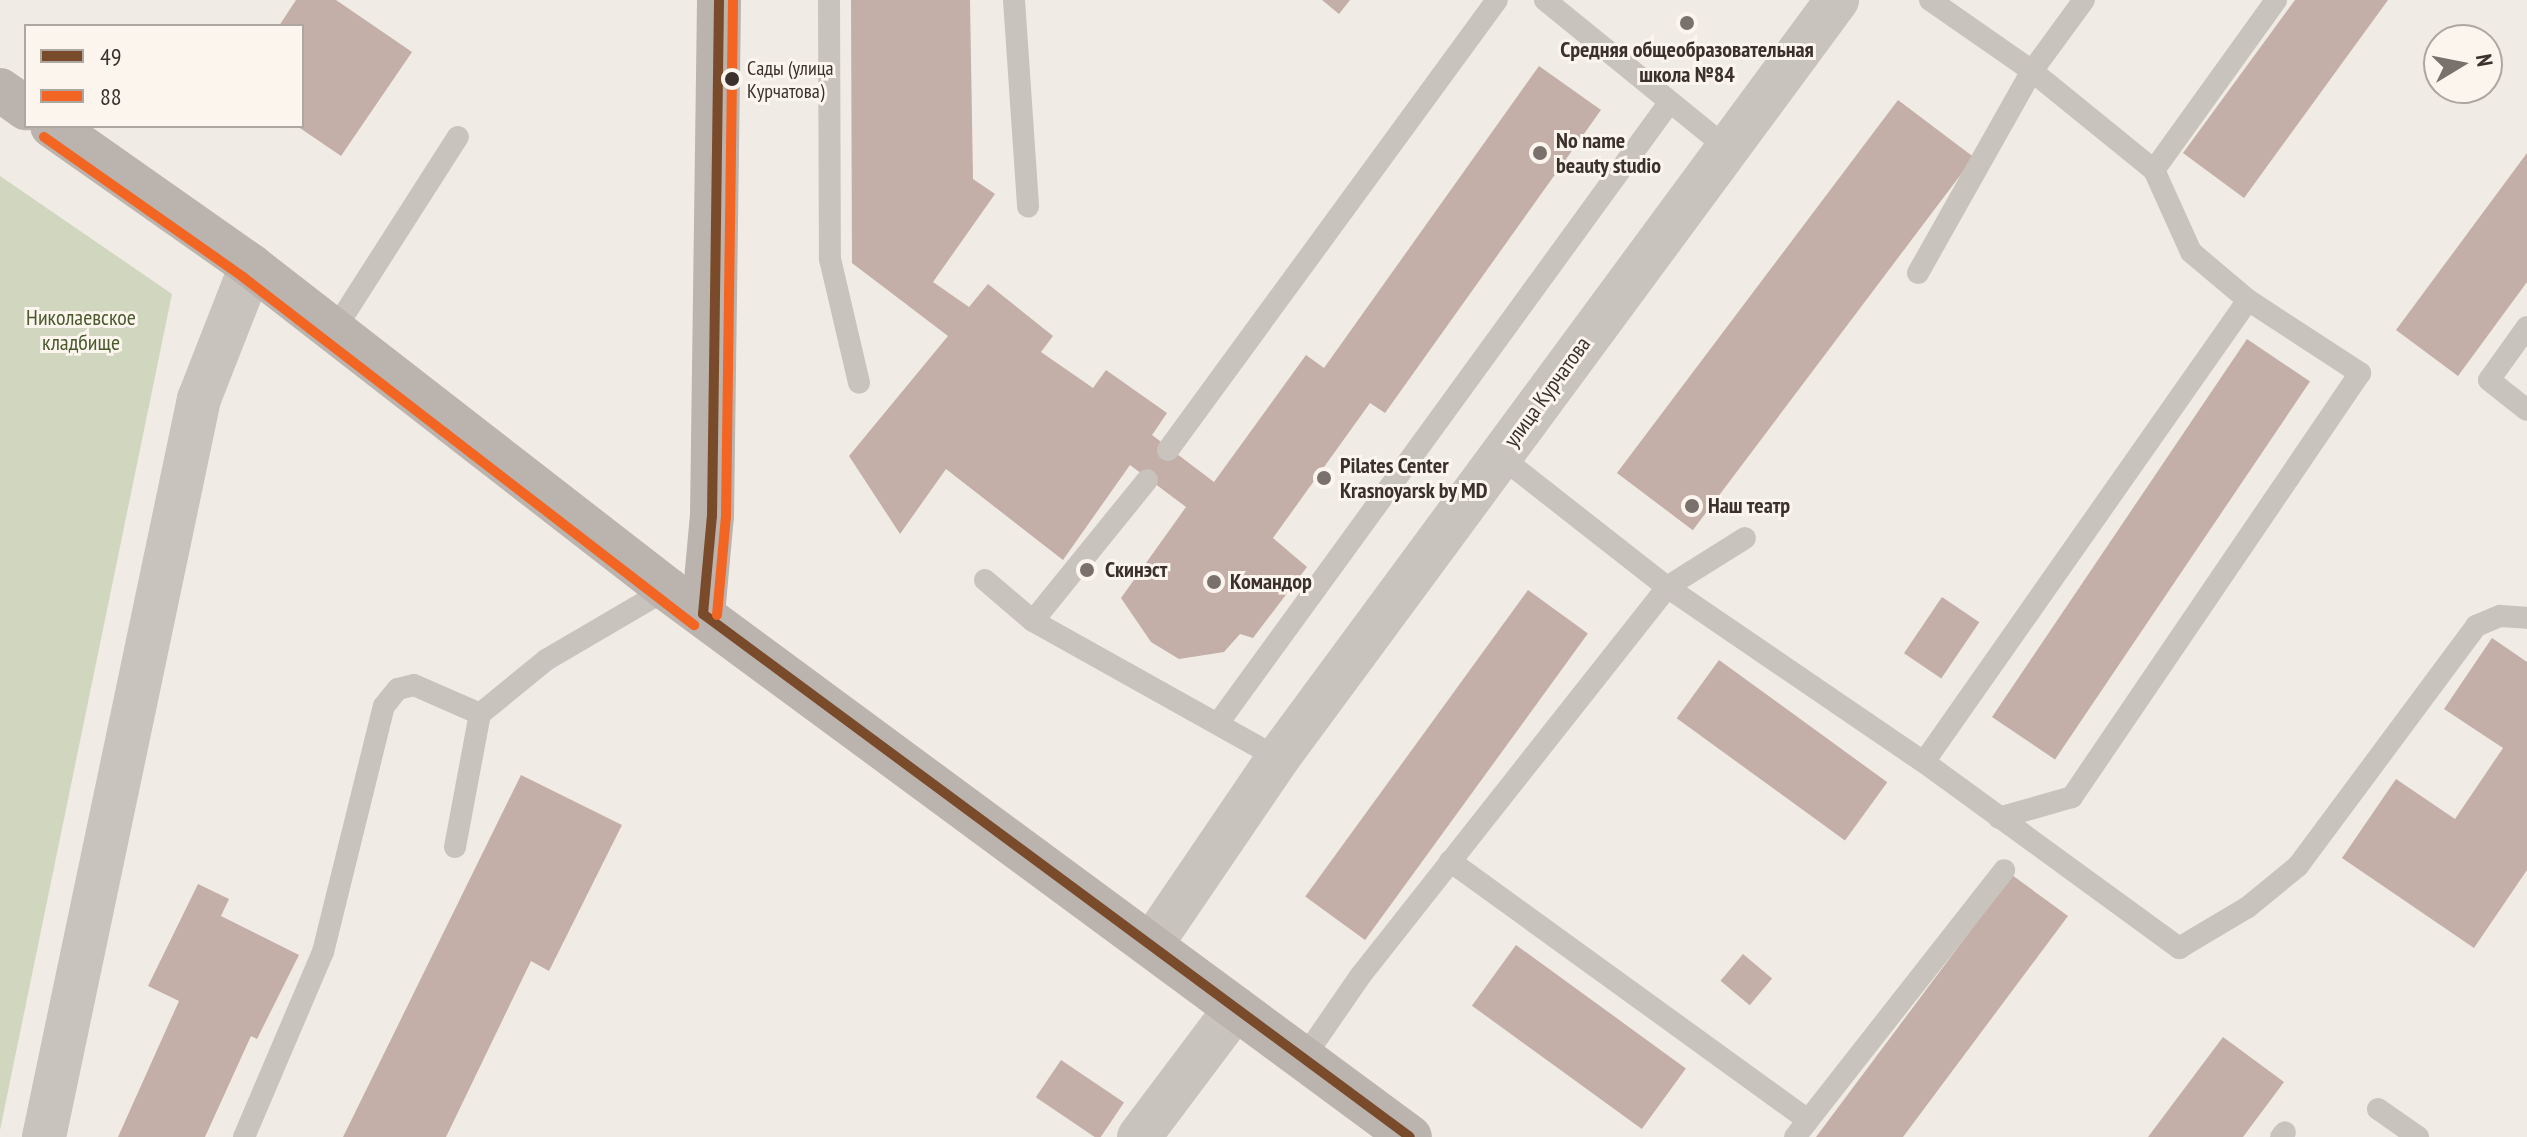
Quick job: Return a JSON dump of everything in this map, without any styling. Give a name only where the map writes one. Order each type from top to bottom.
[{"type":"main road","points":[[703,614],[712,516],[719,0]]},
{"type":"main road","points":[[0,90],[24,107]]},
{"type":"main road","points":[[55,128],[251,266],[667,589],[1410,1137]]},
{"type":"street","name":"улица Курчатова","points":[[1151,945],[1278,758],[1837,0]]},
{"type":"street","points":[[44,1137],[199,399],[251,266]]},
{"type":"street","points":[[1139,1137],[1236,1008]]},
{"type":"lane","points":[[829,0],[830,259],[859,383]]},
{"type":"lane","points":[[1014,0],[1028,207]]},
{"type":"lane","points":[[1168,450],[1497,0]]},
{"type":"lane","points":[[1545,0],[1726,147]]},
{"type":"lane","points":[[1930,0],[2032,71],[2154,170],[2191,252],[2248,300],[2360,373],[2072,797],[1999,818]]},
{"type":"lane","points":[[1918,273],[2032,71],[2084,0]]},
{"type":"lane","points":[[2154,170],[2276,0]]},
{"type":"lane","points":[[1219,722],[1669,103]]},
{"type":"lane","points":[[335,329],[458,137]]},
{"type":"lane","points":[[1924,762],[2248,300]]},
{"type":"lane","points":[[2527,327],[2489,380],[2527,410]]},
{"type":"lane","points":[[1501,457],[1667,587],[1924,762],[2179,948],[2248,907],[2298,866],[2476,626],[2500,616],[2527,618]]},
{"type":"lane","points":[[1033,621],[1147,480]]},
{"type":"lane","points":[[1303,1059],[1450,861],[1667,587],[1745,538]]},
{"type":"lane","points":[[985,580],[1033,621],[1219,722],[1278,758]]},
{"type":"lane","points":[[455,847],[480,714],[546,660],[667,589]]},
{"type":"lane","points":[[244,1137],[323,952],[384,706],[398,689],[414,685],[480,714]]},
{"type":"lane","points":[[1450,861],[1801,1129],[2004,870]]},
{"type":"lane","points":[[2378,1109],[2418,1137]]},
{"type":"green space","name":"Николаевское кладбище","points":[[0,176],[172,294],[0,1130]]},
{"type":"building","points":[[296,0],[336,0],[412,52],[341,156],[300,128],[304,128],[304,24],[280,24]]},
{"type":"building","points":[[851,0],[970,0],[973,179],[995,194],[933,282],[969,307],[988,284],[1053,336],[1041,352],[1093,388],[1106,370],[1167,413],[1152,435],[1214,482],[1306,355],[1324,368],[1539,66],[1601,110],[1385,413],[1370,403],[1273,538],[1307,567],[1253,638],[1240,634],[1224,652],[1179,659],[1151,642],[1121,598],[1186,507],[1130,465],[1063,560],[946,469],[900,534],[849,456],[948,336],[852,263]]},
{"type":"building","points":[[1322,0],[1350,0],[1339,14]]},
{"type":"building","points":[[2295,0],[2388,0],[2244,198],[2183,153]]},
{"type":"building","points":[[1898,100],[1974,157],[1693,530],[1617,473]]},
{"type":"building","points":[[2527,153],[2527,282],[2458,376],[2396,330]]},
{"type":"building","points":[[2247,339],[2310,381],[2055,760],[1992,717]]},
{"type":"building","points":[[1528,590],[1588,633],[1365,940],[1305,897]]},
{"type":"building","points":[[1942,597],[1979,622],[1941,679],[1904,653]]},
{"type":"building","points":[[2492,638],[2527,662],[2527,870],[2474,948],[2342,858],[2396,779],[2455,819],[2503,748],[2444,709]]},
{"type":"building","points":[[1719,660],[1887,782],[1845,841],[1677,718]]},
{"type":"building","points":[[521,775],[622,825],[549,971],[531,961],[446,1137],[343,1137]]},
{"type":"building","points":[[2012,875],[2068,916],[1903,1137],[1816,1137]]},
{"type":"building","points":[[198,884],[229,899],[221,916],[299,955],[257,1039],[251,1036],[205,1137],[118,1137],[179,1001],[148,986]]},
{"type":"building","points":[[1516,945],[1686,1068],[1642,1129],[1472,1006]]},
{"type":"building","points":[[1743,954],[1772,978],[1750,1005],[1721,981]]},
{"type":"building","points":[[2223,1037],[2284,1082],[2243,1137],[2148,1137]]},
{"type":"building","points":[[1061,1060],[1124,1102],[1101,1137],[1095,1137],[1036,1097]]},
{"type":"transit line","name":"49","points":[[703,614],[712,516],[719,0]]},
{"type":"transit line","name":"88","points":[[717,615],[726,516],[733,0]]},
{"type":"transit line","name":"88","points":[[44,137],[243,277],[694,625]]},
{"type":"transit line","name":"49","points":[[703,614],[1410,1137]]},
{"type":"place","name":"Средняя общеобразовательная школа №84","points":[[1687,23]]},
{"type":"place","name":"Сады (улица Курчатова)","points":[[732,79]]},
{"type":"place","name":"No name beauty studio","points":[[1540,153]]},
{"type":"place","name":"Pilates Center Krasnoyarsk by MD","points":[[1324,478]]},
{"type":"place","name":"Наш театр","points":[[1692,506]]},
{"type":"place","name":"Скинэст","points":[[1087,570]]},
{"type":"place","name":"Командор","points":[[1214,582]]}]
